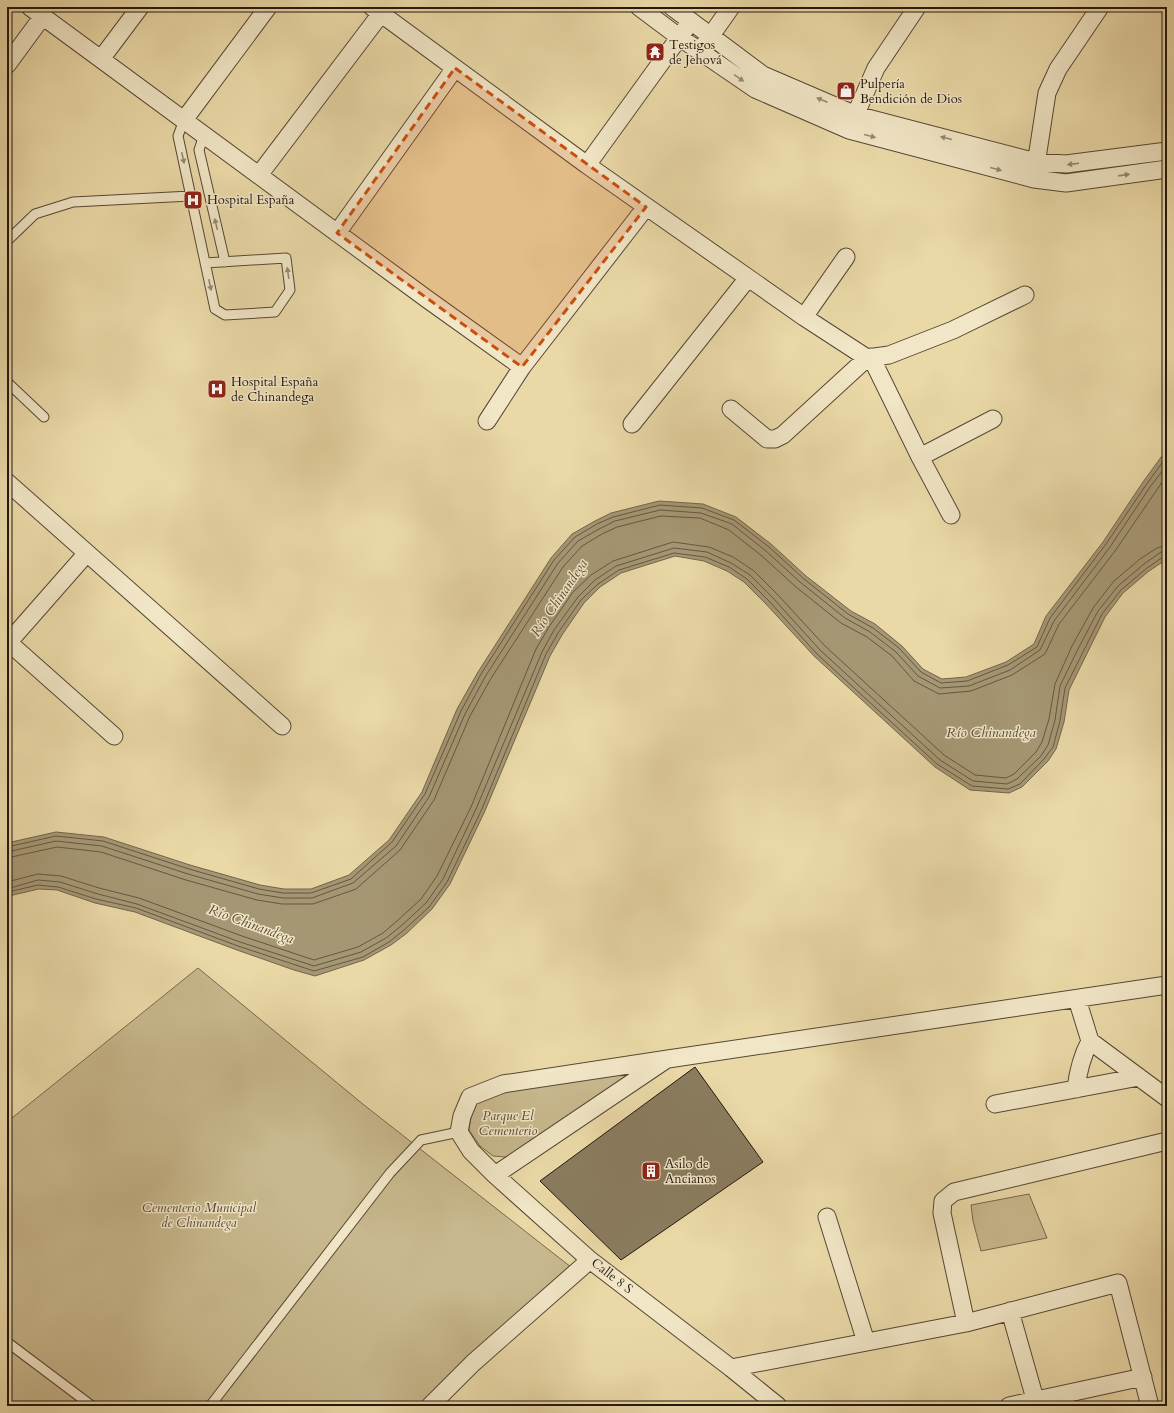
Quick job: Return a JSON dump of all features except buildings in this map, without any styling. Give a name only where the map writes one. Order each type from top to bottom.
[{"type":"street","points":[[101,59],[140,7]]},
{"type":"street","points":[[184,120],[268,7]]},
{"type":"street","points":[[639,7],[679,37],[754,89],[849,130],[1034,180],[1066,183],[1167,169]]},
{"type":"street","points":[[672,7],[763,75],[856,115],[1036,162],[1066,164],[1167,152]]},
{"type":"street","points":[[700,51],[732,7]]},
{"type":"street","points":[[849,130],[876,68],[917,7]]},
{"type":"street","points":[[1034,180],[1046,94],[1058,69],[1100,7]]},
{"type":"street","points":[[7,65],[34,9],[337,233],[522,367]]},
{"type":"street","points":[[259,175],[380,9],[455,68],[646,207],[804,317],[869,357],[951,515]]},
{"type":"street","points":[[587,165],[691,21]]},
{"type":"street","points":[[337,233],[455,68]]},
{"type":"street","points":[[487,421],[522,367],[646,207]]},
{"type":"street","points":[[804,317],[846,257]]},
{"type":"street","points":[[632,424],[748,278]]},
{"type":"street","points":[[731,409],[767,439],[775,439],[783,436],[869,357],[890,355],[953,330],[1025,295]]},
{"type":"street","points":[[920,457],[993,419]]},
{"type":"street","points":[[7,482],[282,726]]},
{"type":"street","points":[[87,552],[8,643],[114,736]]},
{"type":"street","points":[[459,1132],[462,1116],[470,1097],[503,1084],[668,1058],[1167,986]]},
{"type":"street","points":[[1077,999],[1090,1041],[1167,1098]]},
{"type":"street","points":[[1076,1089],[1081,1062],[1090,1041]]},
{"type":"street","points":[[495,1175],[668,1058]]},
{"type":"street","points":[[995,1104],[1139,1077]]},
{"type":"street","name":"Calle 8 S","points":[[459,1132],[471,1151],[495,1175],[590,1260],[778,1406]]},
{"type":"street","points":[[966,1323],[942,1213],[943,1201],[954,1192],[1167,1141]]},
{"type":"street","points":[[827,1217],[866,1342]]},
{"type":"street","points":[[430,1406],[473,1363],[590,1260]]},
{"type":"street","points":[[731,1368],[966,1323],[1118,1283],[1150,1406]]},
{"type":"street","points":[[1010,1311],[1036,1403]]},
{"type":"street","points":[[1009,1406],[1036,1403],[1143,1377]]},
{"type":"lane","points":[[184,120],[178,136],[215,309],[225,315],[275,312],[290,290],[286,258],[206,263]]},
{"type":"lane","points":[[204,135],[199,150],[224,262]]},
{"type":"lane","points":[[7,241],[35,214],[73,202],[191,196]]},
{"type":"lane","points":[[7,382],[44,417]]},
{"type":"lane","points":[[210,1406],[390,1172],[420,1140],[459,1132]]},
{"type":"lane","points":[[7,1342],[92,1406]]},
{"type":"highlighted area","points":[[455,68],[646,207],[522,367],[337,233]]},
{"type":"green space","name":"Cementerio Municipal de Chinandega","points":[[198,968],[364,1105],[576,1271],[424,1406],[7,1406],[7,1122]]},
{"type":"green space","name":"Parque El Cementerio","points":[[621,1071],[632,1076],[518,1158],[493,1156],[480,1146],[469,1130],[471,1117],[477,1103],[492,1093]]},
{"type":"green space","points":[[1029,1194],[1047,1238],[981,1251],[973,1221],[971,1205]]},
{"type":"water","name":"Río Chinandega","points":[[1167,449],[1167,559],[1149,571],[1123,593],[1105,617],[1069,690],[1064,722],[1056,749],[1048,761],[1022,787],[1009,793],[970,790],[935,767],[814,656],[744,582],[727,571],[704,561],[675,556],[621,573],[600,587],[584,603],[562,635],[550,656],[484,813],[450,884],[432,909],[407,933],[391,945],[364,960],[315,976],[237,950],[135,912],[95,903],[57,890],[39,889],[13,895],[7,899],[7,843],[56,832],[104,837],[190,865],[260,885],[284,889],[311,889],[349,875],[389,840],[422,792],[457,709],[478,672],[551,558],[572,534],[611,513],[659,501],[703,504],[736,517],[771,544],[806,576],[851,611],[875,624],[902,646],[923,669],[942,679],[966,677],[1006,662],[1034,644],[1046,616],[1103,542]]},
{"type":"place","name":"Testigos de Jehová","points":[[655,52]]},
{"type":"place","name":"Pulpería Bendición de Dios","points":[[846,91]]},
{"type":"place","name":"Hospital España","points":[[193,200]]},
{"type":"place","name":"Hospital España de Chinandega","points":[[217,389]]},
{"type":"place","name":"Asilo de Ancianos","points":[[651,1171]]}]
